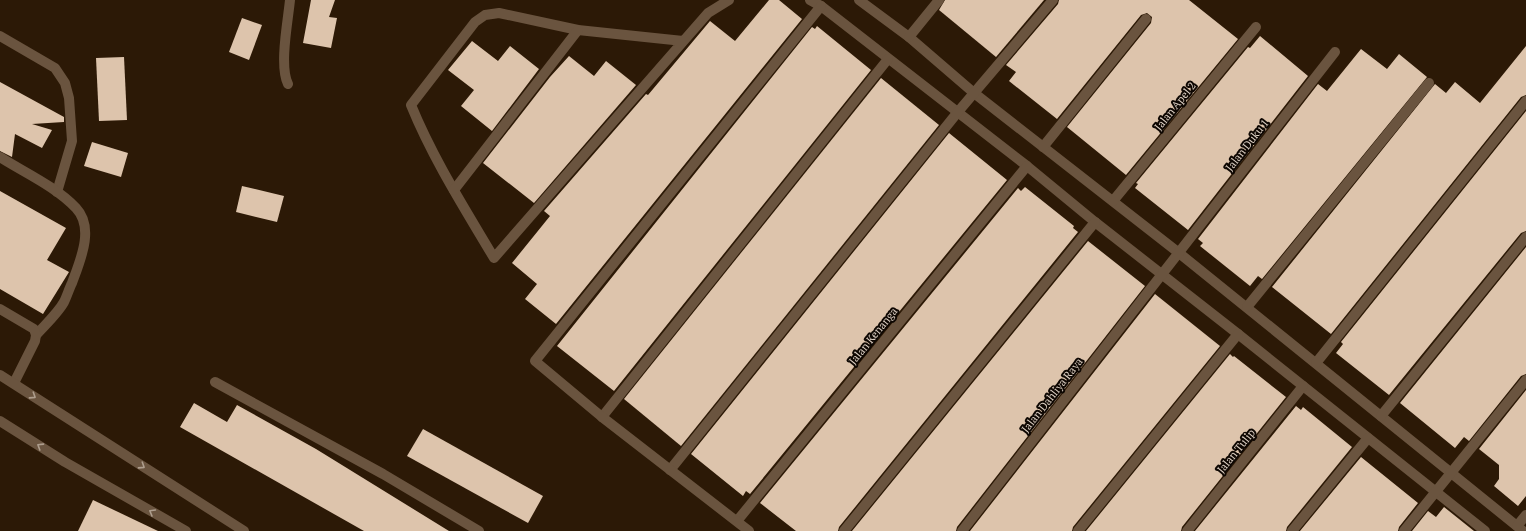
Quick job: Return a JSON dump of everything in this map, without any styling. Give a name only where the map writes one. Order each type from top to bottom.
[{"type":"street","points":[[288,84],[285,78],[284,58],[290,0]]},
{"type":"street","points":[[683,41],[578,30],[499,13],[485,15],[475,22],[411,105],[418,124],[454,190],[494,258],[708,13],[729,0]]},
{"type":"street","points":[[810,0],[821,6],[1027,166],[1095,222],[1485,531]]},
{"type":"street","points":[[859,0],[909,37],[974,93],[1179,253],[1520,528],[1526,515]]},
{"type":"street","points":[[909,37],[940,0]]},
{"type":"street","points":[[670,470],[957,113],[1053,0]]},
{"type":"street","points":[[749,531],[602,417],[535,361],[821,6]]},
{"type":"street","points":[[1043,147],[1146,19]]},
{"type":"street","name":"Jalan Apel 2","points":[[1113,201],[1256,27]]},
{"type":"street","points":[[454,190],[578,30]]},
{"type":"street","points":[[0,36],[55,68],[65,84],[69,98],[72,142],[57,192]]},
{"type":"street","name":"Jalan Duku 1","points":[[1162,274],[1335,52]]},
{"type":"street","points":[[602,417],[888,59]]},
{"type":"street","points":[[1246,307],[1429,83]]},
{"type":"street","points":[[1316,363],[1526,101]]},
{"type":"street","points":[[0,158],[57,192],[76,208],[82,217],[84,232],[83,251],[63,303],[36,335],[35,341],[14,383]]},
{"type":"street","name":"Jalan Kenanga","points":[[737,521],[1027,166]]},
{"type":"street","points":[[844,531],[1095,222]]},
{"type":"street","points":[[1381,416],[1526,237]]},
{"type":"street","name":"Jalan Dahliya Raya","points":[[962,531],[1162,274]]},
{"type":"street","points":[[0,309],[34,330],[36,335]]},
{"type":"street","points":[[1078,531],[1238,334]]},
{"type":"street","points":[[0,375],[244,531]]},
{"type":"street","points":[[1404,531],[1436,492],[1450,472],[1526,380]]},
{"type":"street","points":[[215,382],[383,474],[479,531]]},
{"type":"street","name":"Jalan Tulip","points":[[1187,531],[1303,386]]},
{"type":"street","points":[[0,421],[65,462],[186,531]]},
{"type":"street","points":[[1292,531],[1368,438]]},
{"type":"building","points":[[311,0],[335,0],[329,17],[337,18],[331,48],[303,43]]},
{"type":"building","points":[[769,0],[779,0],[802,19],[556,324],[525,299],[537,284],[512,263],[550,216],[544,211],[646,94],[648,95],[710,21],[735,41]]},
{"type":"building","points":[[945,0],[1044,0],[996,57],[939,10]]},
{"type":"building","points":[[1059,0],[1189,0],[1238,39],[1126,175],[1067,127],[1151,23],[1152,17],[1147,13],[1141,15],[1057,119],[1009,81],[1016,72],[1006,65],[1058,4]]},
{"type":"building","points":[[242,18],[262,25],[249,60],[229,52]]},
{"type":"building","points":[[817,26],[871,70],[614,391],[557,346],[812,27],[815,29]]},
{"type":"building","points":[[1260,36],[1308,76],[1188,230],[1135,188],[1138,184],[1136,183],[1248,47],[1250,48]]},
{"type":"building","points":[[472,41],[498,61],[510,46],[539,69],[492,131],[461,106],[474,90],[448,70]]},
{"type":"building","points":[[1526,46],[1526,95],[1521,97],[1331,334],[1272,287],[1435,84],[1446,93],[1455,82],[1480,103]]},
{"type":"building","points":[[1361,49],[1387,69],[1399,54],[1427,77],[1262,279],[1258,276],[1250,286],[1200,246],[1203,243],[1198,239],[1318,84],[1327,91]]},
{"type":"building","points":[[569,56],[594,76],[606,61],[636,85],[534,203],[483,163],[550,77]]},
{"type":"building","points":[[124,57],[127,120],[99,121],[96,58]]},
{"type":"building","points":[[881,78],[939,125],[681,446],[624,399]]},
{"type":"building","points":[[0,82],[64,117],[64,122],[32,124],[52,130],[42,148],[15,134],[12,157],[0,151]]},
{"type":"building","points":[[1526,111],[1526,231],[1521,233],[1389,395],[1336,353],[1343,344],[1341,342]]},
{"type":"building","points":[[949,133],[1007,180],[750,494],[746,491],[743,496],[691,454]]},
{"type":"building","points":[[92,142],[128,153],[121,177],[84,166]]},
{"type":"building","points":[[242,186],[284,196],[277,222],[236,212]]},
{"type":"building","points":[[1025,187],[1074,226],[1073,228],[1078,232],[839,527],[838,531],[796,531],[760,503],[1018,188],[1021,191]]},
{"type":"building","points":[[0,191],[66,228],[47,260],[69,272],[43,314],[0,289]]},
{"type":"building","points":[[1088,241],[1145,286],[957,527],[956,531],[852,531]]},
{"type":"building","points":[[1526,247],[1526,374],[1521,376],[1469,441],[1464,437],[1455,448],[1400,403]]},
{"type":"building","points":[[1155,294],[1220,346],[1073,527],[1072,531],[970,531]]},
{"type":"building","points":[[1230,354],[1286,397],[1182,527],[1181,531],[1086,531]]},
{"type":"building","points":[[1526,390],[1526,496],[1518,506],[1494,486],[1499,479],[1499,465],[1479,449]]},
{"type":"building","points":[[194,403],[227,422],[237,405],[316,449],[449,531],[364,531],[180,427]]},
{"type":"building","points":[[1296,406],[1301,410],[1303,407],[1352,447],[1287,527],[1286,531],[1195,531]]},
{"type":"building","points":[[423,429],[543,496],[528,523],[407,456]]},
{"type":"building","points":[[1361,457],[1418,503],[1399,527],[1398,531],[1300,531]]},
{"type":"building","points":[[93,500],[158,531],[78,531]]},
{"type":"building","points":[[1444,507],[1474,531],[1412,531],[1428,511],[1436,517]]}]
